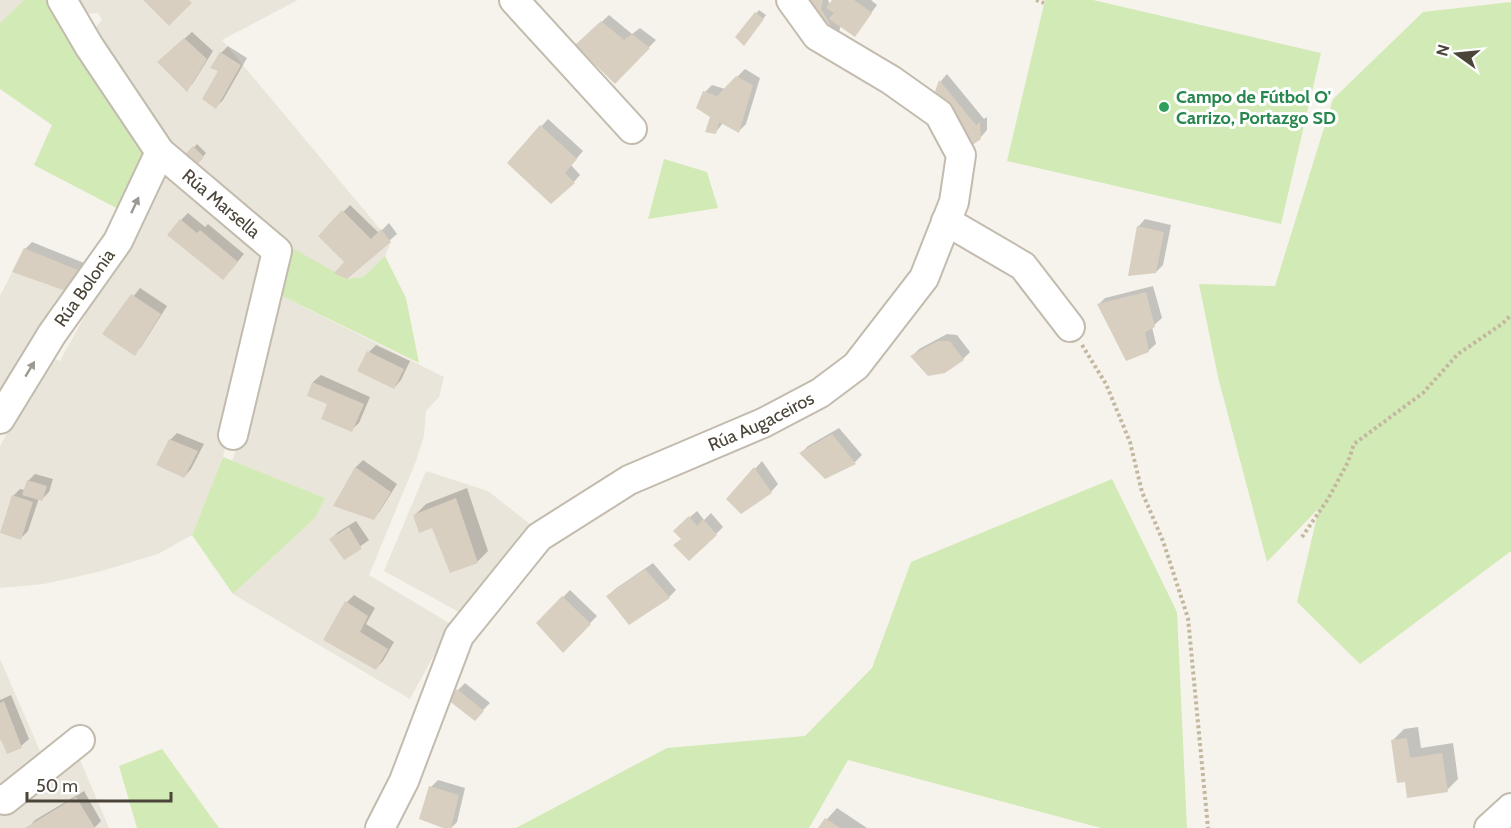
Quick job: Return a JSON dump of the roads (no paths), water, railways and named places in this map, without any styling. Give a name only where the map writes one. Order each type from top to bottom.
[{"type":"street","name":"Rúa Marsella","points":[[62,0],[89,46],[160,152],[277,251],[233,435]]},
{"type":"street","points":[[514,0],[632,129]]},
{"type":"street","name":"Rúa Augaceiros","points":[[380,828],[404,781],[459,636],[539,537],[628,480],[763,423],[820,393],[856,366],[924,278],[954,202],[962,155],[939,114],[891,80],[817,36],[791,0]]},
{"type":"street","name":"Rúa Bolonia","points":[[0,419],[52,334],[118,241],[160,152]]},
{"type":"street","points":[[946,221],[1023,266],[1071,327]]},
{"type":"street","points":[[0,799],[5,800],[80,740]]},
{"type":"street","points":[[1489,828],[1511,808]]},
{"type":"place","name":"Campo de Fútbol O' Carrizo, Portazgo SD","points":[[1164,107]]}]
